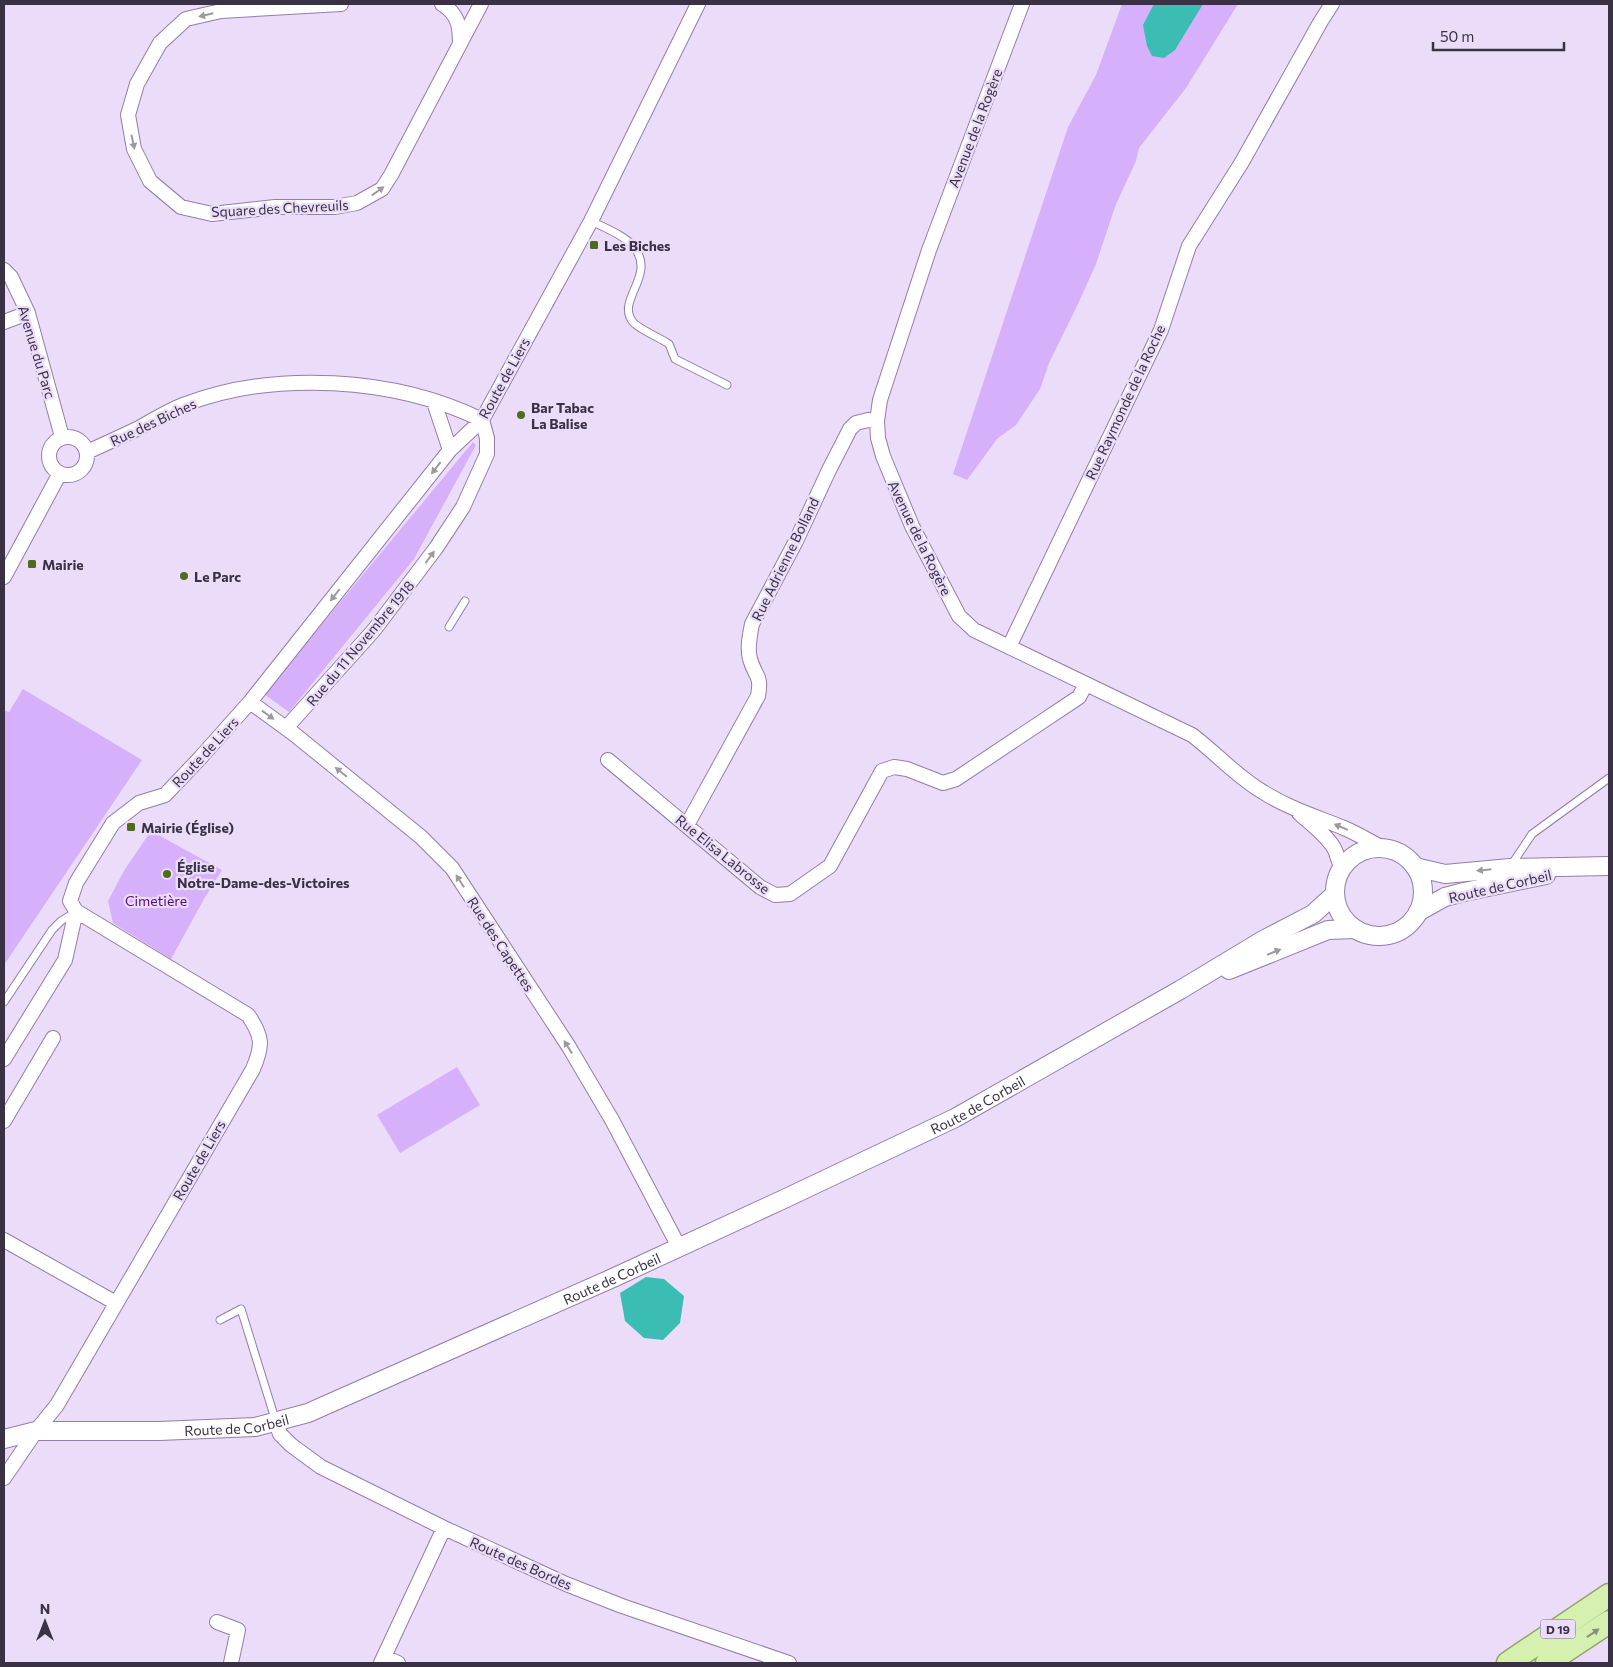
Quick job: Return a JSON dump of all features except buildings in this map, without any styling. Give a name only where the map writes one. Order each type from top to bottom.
[{"type":"main road","name":"D 19","points":[[1508,1663],[1609,1595]]},
{"type":"main road","name":"D 19","points":[[1547,1663],[1609,1622]]},
{"type":"street","name":"Square des Chevreuils","points":[[341,4],[221,11],[186,19],[179,25],[160,43],[137,84],[128,116],[134,149],[150,181],[181,207],[212,214],[275,207],[336,207],[357,203],[382,190],[392,175],[481,4]]},
{"type":"street","points":[[442,4],[448,8],[460,28],[460,44]]},
{"type":"street","name":"Route de Liers","points":[[4,1478],[57,1405],[253,1069],[259,1055],[258,1029],[248,1015],[76,911],[70,901],[76,883],[114,823],[139,803],[165,795],[201,758],[250,702],[450,450],[482,420],[592,221],[698,4]]},
{"type":"street","name":"Avenue de la Rogère","points":[[1022,4],[929,250],[880,400],[877,422],[878,438],[900,502],[959,616],[974,630],[1192,735],[1213,751],[1242,778],[1264,793],[1295,809],[1346,829],[1385,849]]},
{"type":"street","name":"Rue Raymonde de la Roche","points":[[1009,646],[1161,330],[1189,246],[1242,162],[1332,4]]},
{"type":"street","name":"Avenue du Parc","points":[[4,270],[10,277],[28,313],[62,438]]},
{"type":"street","points":[[4,322],[28,313]]},
{"type":"street","name":"Rue des Biches","points":[[87,452],[182,406],[224,392],[265,384],[314,382],[364,386],[412,395],[458,409],[482,420]]},
{"type":"street","points":[[434,402],[450,450]]},
{"type":"street","name":"Rue du 11 Novembre 1918","points":[[286,728],[374,630],[436,548],[463,507],[487,454],[487,438],[482,420]]},
{"type":"street","name":"Rue Adrienne Bolland","points":[[687,825],[758,696],[760,682],[750,658],[749,638],[752,624],[796,541],[828,470],[850,429],[856,423],[868,420],[877,422]]},
{"type":"street","points":[[71,437],[78,439],[84,444],[87,452],[87,461],[83,468],[76,473],[68,475],[60,473],[53,468],[49,453],[53,444],[62,438],[71,437]]},
{"type":"street","points":[[4,577],[60,473]]},
{"type":"street","name":"Rue Elisa Labrosse","points":[[608,760],[760,887],[776,896],[790,894],[830,866],[882,772],[894,767],[907,769],[943,783],[956,779],[1079,697],[1086,684]]},
{"type":"street","name":"Rue des Capettes","points":[[250,702],[286,728],[421,837],[452,868],[569,1047],[612,1120],[679,1247]]},
{"type":"street","name":"Avenue de la Rogère","points":[[1295,809],[1327,839],[1335,850],[1337,860],[1342,868]]},
{"type":"street","points":[[1385,849],[1407,858],[1415,867],[1421,878],[1423,889],[1422,901],[1418,912],[1410,924],[1398,932],[1383,936],[1369,935],[1355,929],[1345,920],[1338,908],[1335,894],[1337,880],[1342,868],[1350,859],[1361,852],[1385,849]]},
{"type":"street","name":"Route de Corbeil","points":[[1415,867],[1445,874],[1510,868],[1609,866]]},
{"type":"street","name":"Route de Corbeil","points":[[1418,912],[1445,897],[1585,867]]},
{"type":"street","name":"Route de Corbeil","points":[[4,1439],[36,1432],[213,1430],[255,1427],[308,1413],[679,1247],[955,1118],[1180,990],[1263,940],[1313,914],[1335,894]]},
{"type":"street","points":[[4,1059],[65,960],[76,911]]},
{"type":"street","name":"Route de Corbeil","points":[[1180,990],[1328,930],[1355,929]]},
{"type":"street","points":[[4,1121],[53,1038]]},
{"type":"street","points":[[4,1240],[116,1303]]},
{"type":"street","name":"Route des Bordes","points":[[276,1422],[280,1434],[291,1445],[321,1467],[444,1528],[566,1584],[622,1606],[787,1663]]},
{"type":"street","points":[[398,1663],[383,1660],[444,1528]]},
{"type":"street","points":[[217,1622],[238,1630],[231,1663]]},
{"type":"lane","points":[[592,221],[628,241],[635,247],[640,259],[642,274],[628,302],[629,314],[633,323],[670,344],[675,360],[727,385]]},
{"type":"lane","points":[[449,627],[465,601]]},
{"type":"lane","points":[[1498,886],[1532,834],[1609,778]]},
{"type":"lane","points":[[4,1002],[52,930],[61,920],[76,911]]},
{"type":"lane","points":[[220,1320],[241,1310],[276,1422]]},
{"type":"green space","points":[[1122,4],[1238,4],[1186,88],[1139,148],[1136,161],[1116,204],[1096,264],[1049,363],[1040,389],[1016,425],[997,439],[967,480],[953,474],[1068,127],[1096,75]]},
{"type":"green space","points":[[473,442],[476,445],[414,559],[289,712],[264,694]]},
{"type":"green space","points":[[23,689],[142,760],[4,965],[4,710],[9,712]]},
{"type":"green space","name":"Cimetière","points":[[151,831],[222,870],[171,959],[113,923],[108,901],[125,869]]},
{"type":"green space","points":[[457,1067],[480,1105],[400,1153],[377,1115]]},
{"type":"shaded area","points":[[1154,4],[1203,4],[1175,50],[1164,58],[1152,56],[1147,46],[1143,25]]},
{"type":"shaded area","points":[[646,1277],[664,1279],[684,1296],[680,1323],[663,1340],[644,1338],[625,1321],[620,1293]]},
{"type":"place","name":"Les Biches","points":[[594,245]]},
{"type":"place","name":"Bar Tabac La Balise","points":[[521,415]]},
{"type":"place","name":"Mairie","points":[[32,564]]},
{"type":"place","name":"Le Parc","points":[[184,576]]},
{"type":"place","name":"Mairie (Église)","points":[[131,827]]},
{"type":"place","name":"Église Notre-Dame-des-Victoires","points":[[167,874]]}]
